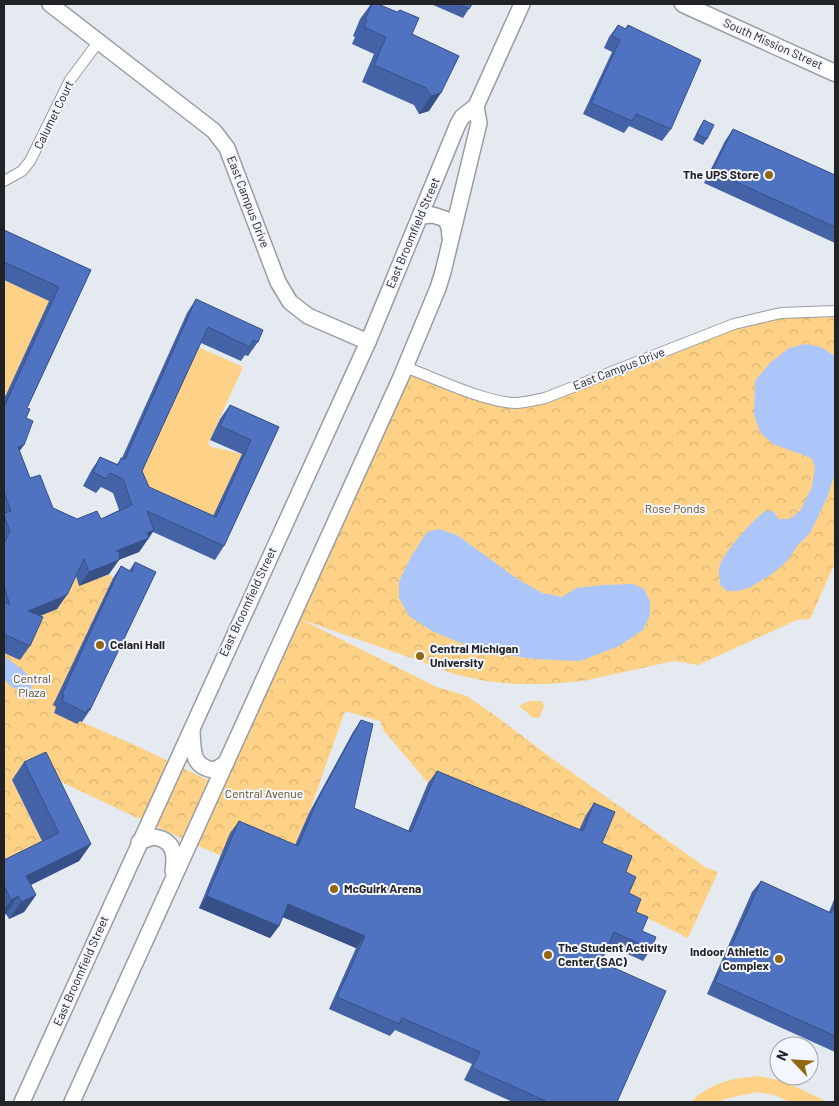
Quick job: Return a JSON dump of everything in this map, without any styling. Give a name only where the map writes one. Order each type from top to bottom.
[{"type":"main road","name":"East Campus Drive","points":[[50,4],[214,131],[230,156],[278,282],[290,302],[308,316],[368,342]]},
{"type":"main road","name":"East Broomfield Street","points":[[22,1102],[368,342],[462,117],[476,106],[522,4]]},
{"type":"main road","name":"South Mission Street","points":[[684,4],[835,73]]},
{"type":"main road","name":"East Broomfield Street","points":[[72,1102],[405,367],[438,288],[479,123],[476,106]]},
{"type":"main road","points":[[420,216],[433,215],[445,219],[449,226],[451,241]]},
{"type":"main road","points":[[192,726],[193,750],[198,763],[206,768],[215,770],[226,763]]},
{"type":"main road","points":[[139,842],[153,837],[169,844],[175,858],[170,887]]},
{"type":"street","name":"Calumet Court","points":[[4,181],[22,171],[30,161],[70,80],[98,41]]},
{"type":"street","name":"East Campus Drive","points":[[405,367],[478,395],[504,402],[529,402],[546,398],[734,324],[781,313],[835,311]]},
{"type":"green space","points":[[4,280],[49,301],[4,399]]},
{"type":"green space","name":"Rose Ponds","points":[[835,311],[835,563],[810,619],[797,620],[698,665],[674,661],[583,681],[516,684],[486,681],[454,674],[300,619],[437,687],[467,696],[705,867],[718,872],[688,938],[621,905],[428,783],[384,731],[380,721],[345,711],[309,813],[289,858],[221,856],[34,769],[12,780],[46,850],[4,871],[4,651],[14,623],[75,574],[79,585],[109,574],[113,578],[54,705],[82,722],[216,784],[405,367],[494,399],[546,398],[760,318]]},
{"type":"green space","points":[[196,346],[243,367],[208,444],[212,447],[242,454],[206,531],[132,485]]},
{"type":"green space","points":[[529,701],[542,701],[544,707],[539,718],[532,717],[519,706]]},
{"type":"green space","points":[[758,1076],[769,1078],[769,1086],[794,1086],[828,1102],[790,1102],[774,1095],[757,1092],[719,1102],[691,1102],[714,1086],[740,1078]]},
{"type":"water","points":[[805,344],[821,347],[835,356],[835,473],[827,498],[810,533],[798,545],[787,561],[772,574],[749,588],[727,591],[720,585],[719,569],[725,555],[738,538],[765,511],[773,511],[779,519],[789,519],[800,511],[812,487],[815,466],[811,458],[773,444],[760,432],[754,415],[755,381],[770,363],[789,348]]},
{"type":"water","points":[[439,529],[457,535],[519,580],[542,593],[562,597],[576,588],[633,584],[644,589],[650,601],[650,615],[643,630],[619,646],[580,661],[534,659],[477,650],[432,631],[409,616],[399,598],[399,581],[412,555],[427,532]]},
{"type":"water","points":[[4,656],[30,677],[32,691],[28,695],[10,686],[4,679]]},
{"type":"building","points":[[372,4],[378,4],[397,12],[400,10],[419,18],[412,34],[459,56],[441,93],[431,96],[426,88],[374,65],[386,37],[364,27],[367,20],[365,19]]},
{"type":"building","points":[[457,4],[472,4],[469,9]]},
{"type":"building","points":[[618,25],[626,29],[628,25],[701,60],[671,129],[636,114],[632,121],[591,103],[620,40],[612,36]]},
{"type":"building","points":[[704,120],[714,125],[707,139],[697,134]]},
{"type":"building","points":[[733,129],[835,175],[835,227],[712,171]]},
{"type":"building","points":[[4,230],[91,270],[27,408],[30,409],[26,418],[33,421],[24,445],[18,447],[30,478],[40,475],[53,508],[77,519],[97,511],[101,519],[132,505],[123,479],[110,473],[106,479],[93,472],[100,457],[118,465],[121,458],[125,459],[196,299],[263,330],[258,342],[253,340],[250,347],[208,327],[142,471],[149,487],[216,517],[251,440],[220,426],[230,405],[279,427],[224,546],[147,511],[154,530],[147,533],[149,538],[116,551],[120,552],[119,560],[89,572],[84,559],[67,595],[28,611],[43,617],[30,646],[4,634],[4,602],[10,605],[4,587],[4,544],[10,531],[4,513],[11,511],[4,492],[4,407],[59,287],[4,262]]},
{"type":"building","name":"Celani Hall","points":[[135,562],[156,572],[90,710],[88,709],[86,713],[62,701],[64,695],[62,694],[121,566],[132,572]]},
{"type":"building","points":[[361,720],[373,724],[354,808],[411,832],[437,771],[583,831],[594,803],[615,812],[602,843],[632,856],[626,872],[636,877],[629,893],[641,899],[636,912],[648,917],[642,931],[656,937],[651,949],[614,932],[601,962],[666,991],[617,1102],[548,1102],[472,1068],[480,1052],[402,1018],[399,1024],[337,997],[365,936],[288,904],[279,926],[207,896],[239,821],[298,846],[317,801]]},
{"type":"building","points":[[46,752],[91,844],[26,876],[36,895],[21,902],[18,896],[11,900],[4,885],[4,860],[59,833],[24,762]]},
{"type":"building","name":"Indoor Athletic Complex","points":[[761,881],[831,913],[835,904],[835,1036],[715,982]]},
{"type":"place","name":"The UPS Store","points":[[769,175]]},
{"type":"place","name":"Celani Hall","points":[[100,645]]},
{"type":"place","name":"Central Michigan University","points":[[420,656]]},
{"type":"place","name":"McGuirk Arena","points":[[334,889]]},
{"type":"place","name":"The Student Activity Center (SAC)","points":[[548,955]]},
{"type":"place","name":"Indoor Athletic Complex","points":[[779,959]]},
{"type":"park label","name":"Central Plaza","points":[[32,686]]},
{"type":"park label","name":"Central Avenue","points":[[264,794]]}]
